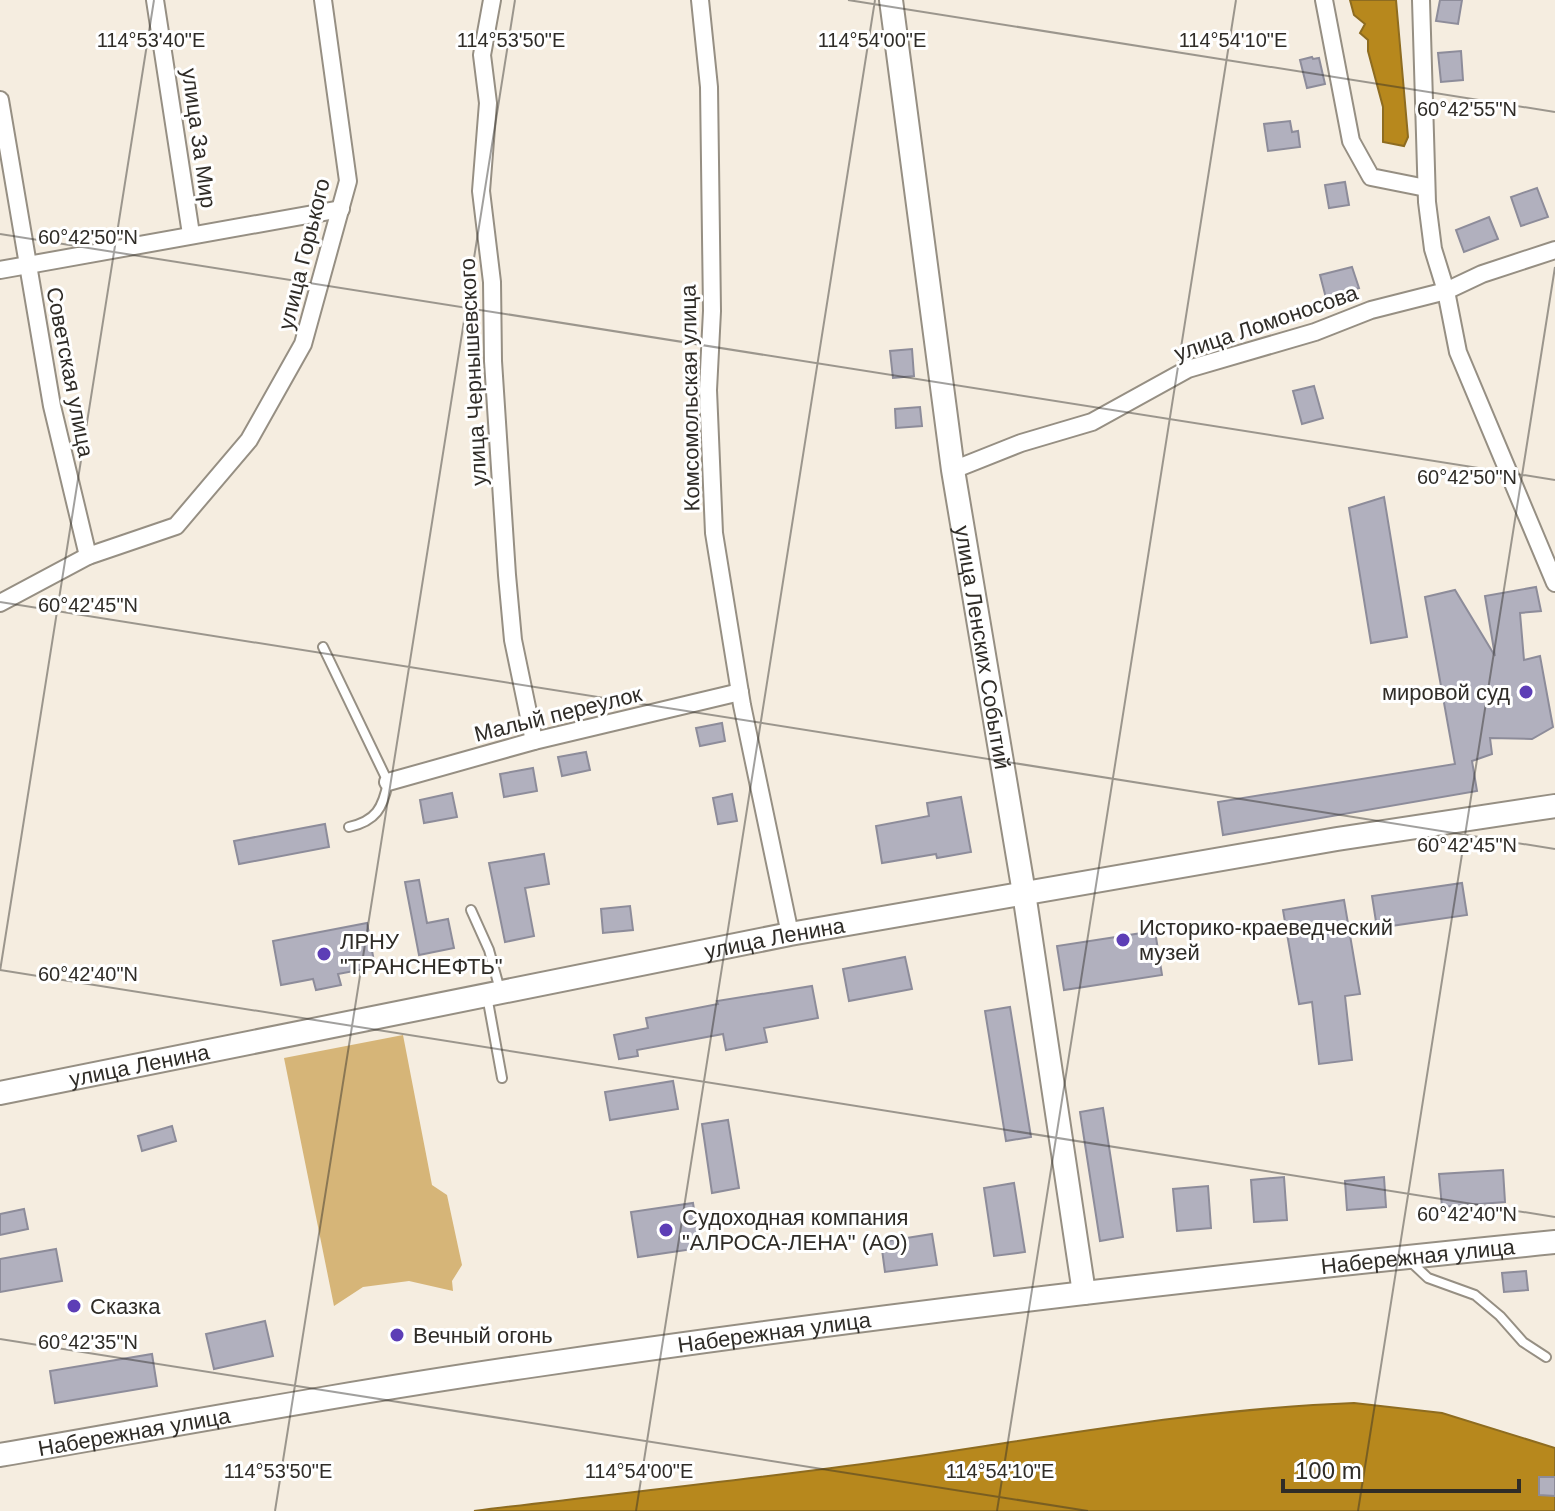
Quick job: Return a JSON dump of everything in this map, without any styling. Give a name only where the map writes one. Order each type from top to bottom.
[{"type":"street","name":"улица За Мир","points":[[155,0],[191,234]]},
{"type":"street","name":"улица Горького","points":[[0,603],[88,556],[176,526],[249,440],[303,344],[348,181],[323,0]]},
{"type":"street","name":"улица Чернышевского","points":[[492,0],[482,55],[488,103],[481,191],[492,282],[493,361],[513,640],[534,741]]},
{"type":"street","name":"Комсомольская улица","points":[[700,0],[709,87],[712,311],[708,390],[714,533],[740,692],[790,934]]},
{"type":"street","name":"улица Ленских Событий","points":[[891,0],[953,470],[1024,893],[1084,1293]]},
{"type":"street","points":[[1324,0],[1351,141],[1371,177],[1426,188]]},
{"type":"street","points":[[1421,0],[1426,188],[1433,249],[1446,291],[1458,352],[1555,583]]},
{"type":"street","name":"Советская улица","points":[[0,100],[52,406],[88,556]]},
{"type":"street","points":[[0,270],[341,209]]},
{"type":"street","name":"улица Ломоносова","points":[[953,470],[1021,443],[1092,422],[1188,369],[1315,332],[1371,310],[1446,291],[1482,274],[1555,250]]},
{"type":"street","name":"Малый переулок","points":[[388,782],[534,741],[740,692]]},
{"type":"street","name":"улица Ленина","points":[[0,1093],[790,934],[1337,839],[1555,806]]},
{"type":"street","name":"Набережная улица","points":[[0,1455],[516,1368],[1084,1293],[1555,1242]]},
{"type":"lane","points":[[323,647],[388,782],[379,811],[365,823],[349,827]]},
{"type":"lane","points":[[471,910],[492,958],[502,1078]]},
{"type":"lane","points":[[1407,1258],[1428,1278],[1475,1295],[1500,1316],[1523,1342],[1546,1357]]},
{"type":"shaded area","points":[[1350,0],[1396,0],[1408,137],[1404,146],[1383,142],[1383,107],[1368,51],[1368,40],[1360,33],[1365,24],[1354,15]]},
{"type":"shaded area","points":[[403,1035],[432,1185],[447,1195],[462,1265],[452,1281],[453,1291],[409,1281],[363,1287],[334,1306],[284,1058]]},
{"type":"shaded area","points":[[1354,1403],[1442,1413],[1555,1448],[1555,1511],[474,1511],[833,1468],[1177,1418]]},
{"type":"building","points":[[1440,0],[1462,0],[1458,24],[1436,21]]},
{"type":"building","points":[[1461,51],[1463,80],[1441,82],[1438,53]]},
{"type":"building","points":[[1319,58],[1325,84],[1307,88],[1300,60]]},
{"type":"building","points":[[1290,121],[1292,132],[1298,131],[1300,147],[1268,151],[1264,124]]},
{"type":"building","points":[[1345,182],[1349,205],[1329,208],[1325,185]]},
{"type":"building","points":[[1537,188],[1548,217],[1521,226],[1511,197]]},
{"type":"building","points":[[1489,217],[1498,239],[1464,252],[1456,230]]},
{"type":"building","points":[[1352,267],[1359,288],[1326,298],[1320,275]]},
{"type":"building","points":[[912,349],[914,376],[893,378],[890,351]]},
{"type":"building","points":[[1314,386],[1323,418],[1302,424],[1293,391]]},
{"type":"building","points":[[920,407],[922,426],[896,428],[895,409]]},
{"type":"building","points":[[1384,497],[1407,637],[1371,643],[1349,508]]},
{"type":"building","points":[[1536,587],[1541,611],[1520,613],[1524,660],[1540,656],[1553,727],[1532,739],[1490,738],[1492,754],[1472,761],[1477,791],[1223,835],[1218,802],[1455,764],[1425,597],[1455,590],[1495,656],[1485,596]]},
{"type":"building","points":[[722,723],[725,741],[700,746],[696,728]]},
{"type":"building","points":[[586,752],[590,770],[562,776],[558,757]]},
{"type":"building","points":[[533,768],[537,791],[504,797],[500,774]]},
{"type":"building","points":[[452,793],[457,817],[424,823],[420,800]]},
{"type":"building","points":[[732,794],[737,821],[718,824],[713,798]]},
{"type":"building","points":[[961,797],[971,852],[882,863],[876,826],[929,816],[927,803]]},
{"type":"building","points":[[325,824],[329,847],[239,864],[234,841]]},
{"type":"building","points":[[544,854],[549,884],[525,888],[534,936],[505,942],[489,863]]},
{"type":"building","points":[[419,880],[427,923],[448,919],[454,948],[419,955],[405,882]]},
{"type":"building","points":[[1462,883],[1467,915],[1377,928],[1372,896]]},
{"type":"building","points":[[1344,900],[1360,994],[1345,996],[1352,1060],[1319,1064],[1312,1002],[1299,1004],[1283,910]]},
{"type":"building","points":[[630,906],[633,930],[603,933],[601,909]]},
{"type":"building","name":"ЛРНУ \"ТРАНСНЕФТЬ\"","points":[[367,923],[375,967],[338,974],[341,985],[316,990],[313,979],[281,985],[273,941]]},
{"type":"building","points":[[1155,931],[1162,975],[1064,990],[1057,946]]},
{"type":"building","points":[[905,957],[912,989],[849,1001],[843,969]]},
{"type":"building","points":[[812,986],[818,1018],[764,1028],[767,1042],[726,1050],[723,1034],[637,1050],[638,1056],[619,1059],[614,1035],[648,1028],[646,1018],[718,1004],[717,1001]]},
{"type":"building","points":[[1010,1007],[1031,1137],[1006,1141],[985,1011]]},
{"type":"building","points":[[673,1081],[678,1109],[610,1120],[605,1092]]},
{"type":"building","points":[[1103,1108],[1123,1237],[1100,1241],[1080,1112]]},
{"type":"building","points":[[728,1120],[739,1188],[712,1193],[702,1124]]},
{"type":"building","points":[[172,1126],[176,1141],[142,1151],[138,1136]]},
{"type":"building","points":[[1503,1170],[1505,1202],[1442,1207],[1439,1174]]},
{"type":"building","points":[[1284,1177],[1287,1220],[1254,1222],[1251,1180]]},
{"type":"building","points":[[1384,1177],[1386,1207],[1347,1210],[1345,1181]]},
{"type":"building","points":[[1014,1183],[1025,1252],[994,1256],[984,1188]]},
{"type":"building","points":[[1208,1186],[1211,1228],[1177,1231],[1173,1189]]},
{"type":"building","name":"Судоходная компания \"АЛРОСА-ЛЕНА\" (АО)","points":[[693,1203],[700,1248],[638,1257],[631,1212]]},
{"type":"building","points":[[24,1209],[28,1229],[0,1235],[0,1214]]},
{"type":"building","points":[[932,1234],[937,1265],[885,1272],[881,1242]]},
{"type":"building","points":[[56,1249],[62,1281],[0,1292],[0,1259]]},
{"type":"building","points":[[1526,1271],[1528,1290],[1504,1292],[1502,1273]]},
{"type":"building","points":[[265,1321],[273,1356],[214,1369],[206,1334]]},
{"type":"building","points":[[152,1354],[157,1386],[55,1403],[50,1371]]},
{"type":"building","points":[[1539,1477],[1555,1477],[1555,1496],[1539,1495]]},
{"type":"place","name":"мировой суд","points":[[1526,692]]},
{"type":"place","name":"Историко-краеведческий музей","points":[[1123,940]]},
{"type":"place","name":"ЛРНУ \"ТРАНСНЕФТЬ\"","points":[[324,954]]},
{"type":"place","name":"Судоходная компания \"АЛРОСА-ЛЕНА\" (АО)","points":[[666,1230]]},
{"type":"place","name":"Сказка","points":[[74,1306]]},
{"type":"place","name":"Вечный огонь","points":[[397,1335]]}]
